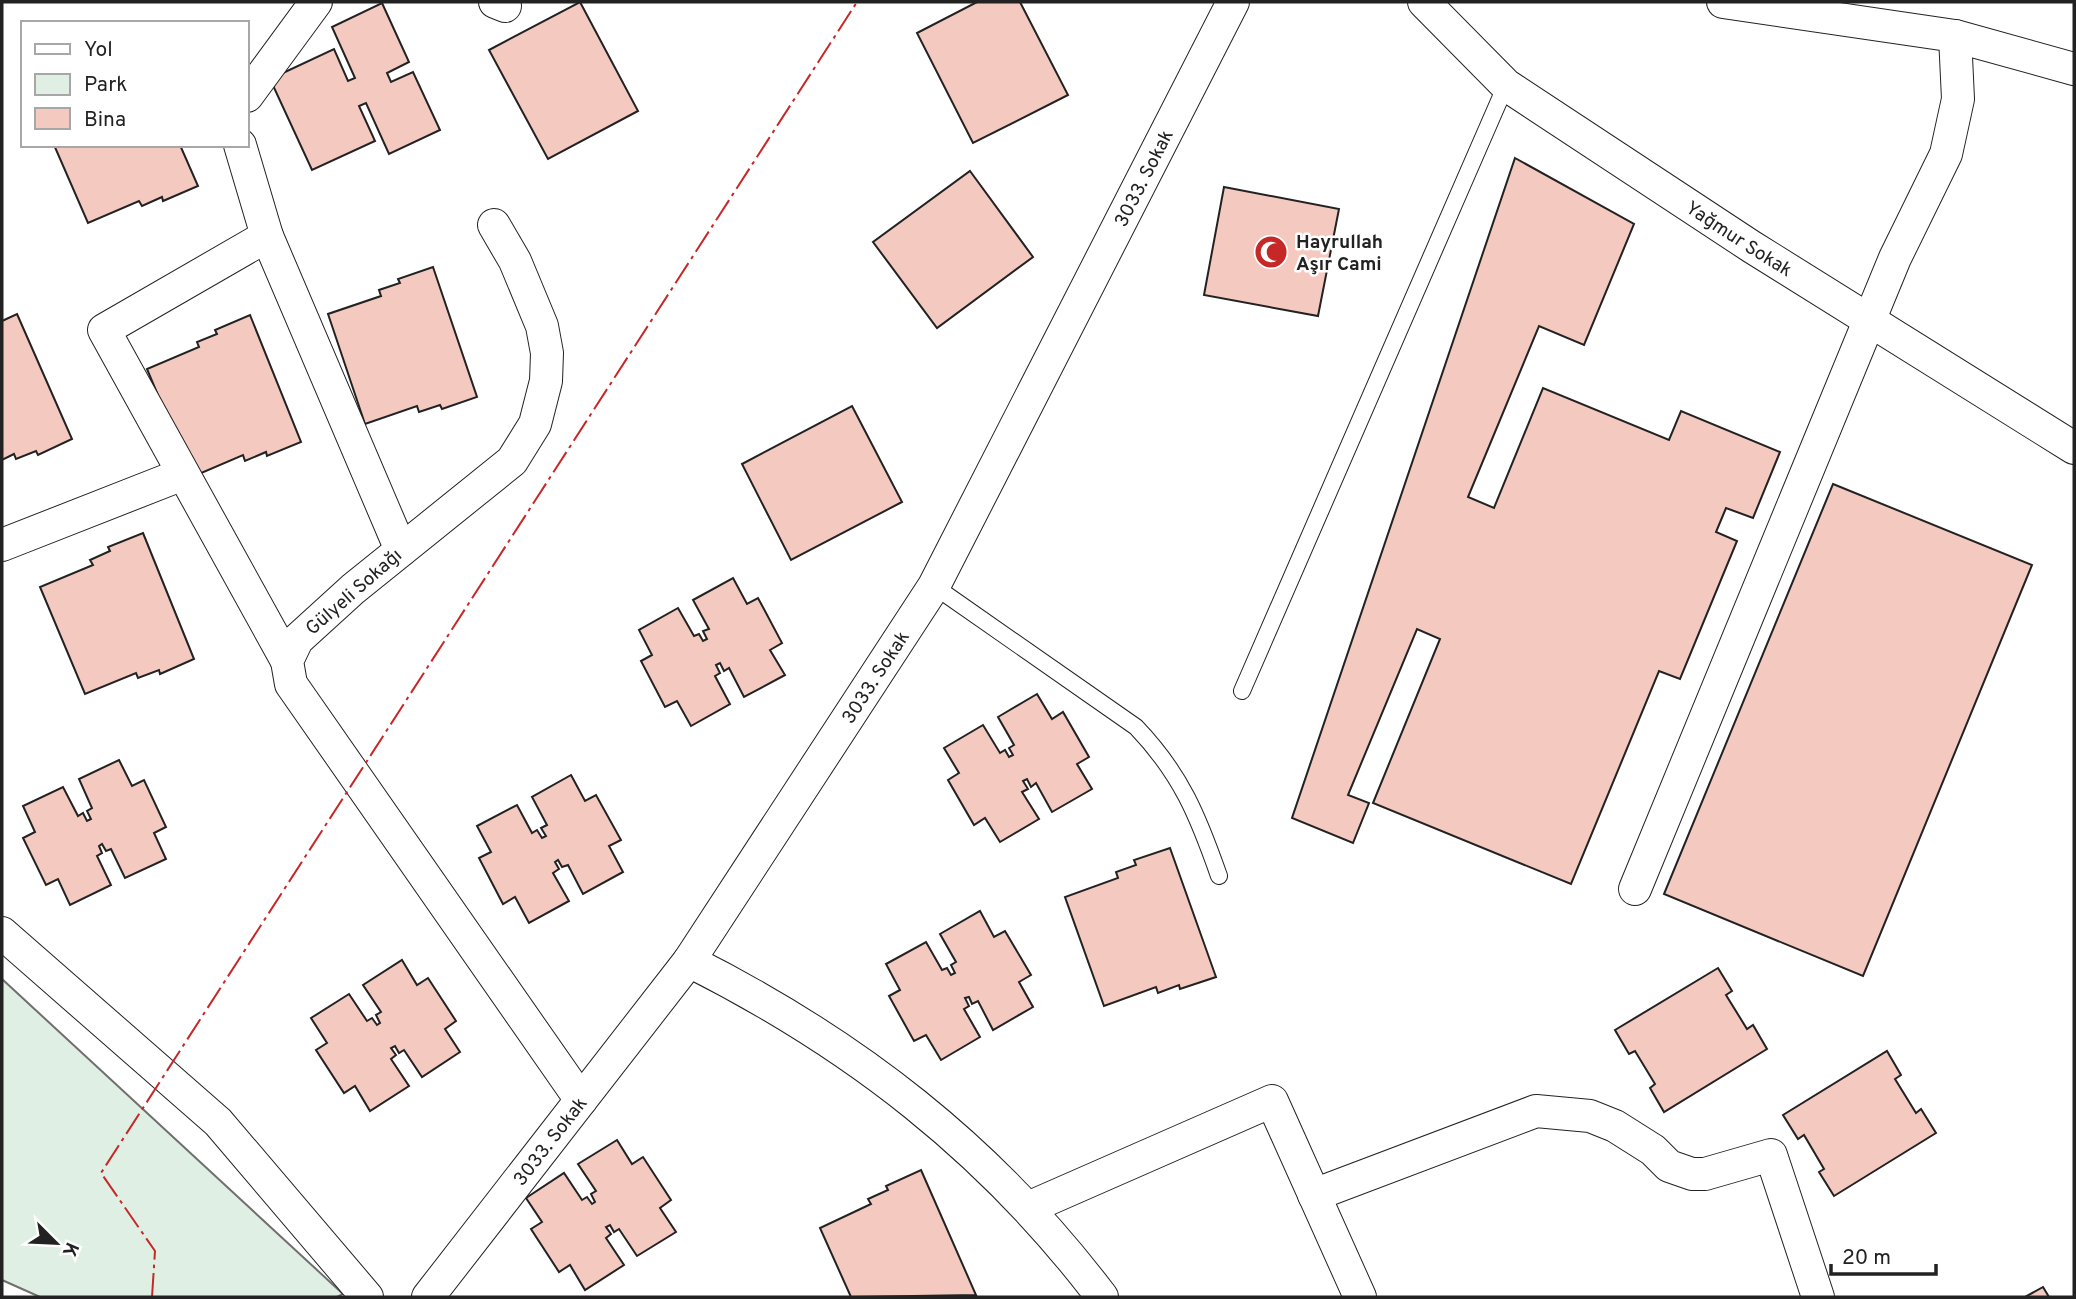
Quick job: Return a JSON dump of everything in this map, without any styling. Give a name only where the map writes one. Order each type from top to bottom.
[{"type":"street","points":[[248,95],[316,2]]},
{"type":"street","name":"3033. Sokak","points":[[428,1297],[689,961],[934,586],[1233,2]]},
{"type":"street","name":"Yağmur Sokak","points":[[1424,2],[1506,85],[2074,448]]},
{"type":"street","points":[[1723,2],[1955,36],[2074,69]]},
{"type":"street","points":[[1635,889],[1895,258],[1937,176],[1950,142],[1958,99],[1955,36]]},
{"type":"street","points":[[241,147],[267,236],[401,550]]},
{"type":"street","name":"Gülyeli Sokağı","points":[[287,661],[297,640],[401,550],[512,461],[535,424],[542,403],[547,353],[542,326],[515,261],[494,225]]},
{"type":"street","points":[[267,236],[104,330],[287,661],[291,684],[582,1100]]},
{"type":"street","points":[[2,545],[183,474]]},
{"type":"street","points":[[2,933],[218,1122],[367,1297]]},
{"type":"street","points":[[689,961],[752,992],[871,1068],[935,1119],[1028,1208],[1102,1297]]},
{"type":"street","points":[[1028,1208],[1272,1101],[1360,1297]]},
{"type":"street","points":[[1314,1195],[1536,1111],[1590,1116],[1635,1137],[1680,1172],[1705,1174],[1771,1155],[1818,1297]]},
{"type":"lane","points":[[1242,691],[1506,85]]},
{"type":"lane","points":[[934,586],[1136,727],[1160,752],[1186,792],[1219,876]]},
{"type":"green space","points":[[2,979],[343,1294],[337,1297],[40,1297],[2,1280]]},
{"type":"building","points":[[580,2],[638,111],[548,159],[489,50]]},
{"type":"building","points":[[977,2],[1020,2],[1068,95],[973,143],[917,33]]},
{"type":"building","points":[[382,3],[409,62],[387,73],[391,82],[413,72],[440,130],[389,154],[366,103],[359,106],[375,141],[312,170],[270,79],[334,49],[348,81],[355,78],[332,27]]},
{"type":"building","points":[[55,147],[181,147],[198,186],[163,201],[162,197],[142,206],[139,201],[88,223]]},
{"type":"building","points":[[1515,158],[1634,224],[1584,345],[1539,326],[1468,497],[1494,508],[1543,388],[1669,440],[1681,411],[1780,452],[1753,518],[1726,508],[1716,532],[1737,541],[1680,679],[1659,671],[1571,884],[1373,803],[1440,639],[1417,629],[1348,795],[1369,803],[1353,843],[1292,818]]},
{"type":"building","points":[[970,171],[1033,257],[937,328],[873,242]]},
{"type":"building","name":"Hayrullah Aşır Cami","points":[[1224,187],[1339,209],[1318,316],[1204,295]]},
{"type":"building","points":[[433,267],[477,397],[442,409],[440,405],[419,412],[417,406],[365,424],[328,314],[381,296],[379,290],[400,283],[398,279]]},
{"type":"building","points":[[17,314],[72,439],[38,455],[36,451],[16,459],[14,454],[2,460],[2,321]]},
{"type":"building","points":[[250,315],[301,442],[267,456],[266,452],[245,461],[243,455],[192,477],[147,369],[199,347],[197,342],[217,334],[215,330]]},
{"type":"building","points":[[852,406],[902,502],[791,560],[742,464]]},
{"type":"building","points":[[1833,484],[2032,565],[1863,976],[1664,894]]},
{"type":"building","points":[[143,533],[194,659],[160,674],[159,670],[138,678],[136,673],[85,694],[40,587],[93,565],[90,560],[110,551],[108,547]]},
{"type":"building","points":[[733,578],[747,604],[758,598],[782,643],[770,650],[785,675],[744,697],[729,668],[724,671],[720,663],[716,665],[720,673],[715,676],[730,704],[691,726],[677,701],[665,707],[641,661],[652,655],[639,630],[678,608],[694,636],[699,634],[703,641],[707,639],[703,631],[709,629],[693,600]]},
{"type":"building","points":[[1037,694],[1052,719],[1063,712],[1089,757],[1077,764],[1092,789],[1052,812],[1036,783],[1031,787],[1027,779],[1023,781],[1028,789],[1022,792],[1039,819],[1000,842],[985,818],[974,825],[948,780],[959,773],[944,748],[983,725],[1000,753],[1005,750],[1009,757],[1013,755],[1009,748],[1014,745],[998,717]]},
{"type":"building","points":[[119,760],[132,786],[144,780],[166,827],[154,833],[166,859],[125,878],[111,849],[106,851],[102,844],[99,846],[102,853],[97,856],[111,885],[70,905],[58,879],[46,885],[23,838],[35,832],[23,806],[63,787],[78,816],[83,813],[87,821],[91,819],[87,811],[92,808],[79,779]]},
{"type":"building","points":[[571,775],[585,801],[596,795],[621,840],[609,846],[623,872],[583,894],[568,865],[562,867],[558,860],[555,862],[559,869],[553,873],[569,901],[529,923],[515,897],[503,904],[479,858],[491,852],[477,826],[517,805],[532,833],[537,830],[542,838],[546,836],[541,828],[547,825],[532,797]]},
{"type":"building","points":[[1170,848],[1216,977],[1180,989],[1179,985],[1158,993],[1156,987],[1104,1006],[1065,897],[1118,878],[1116,872],[1136,865],[1134,860]]},
{"type":"building","points":[[980,911],[994,937],[1005,931],[1031,975],[1019,982],[1033,1007],[993,1030],[978,1001],[972,1004],[969,997],[965,998],[969,1006],[964,1009],[980,1037],[941,1060],[926,1035],[914,1041],[889,996],[900,990],[886,964],[926,942],[942,970],[947,968],[951,975],[955,973],[951,965],[956,962],[940,934]]},
{"type":"building","points":[[402,960],[417,985],[428,978],[456,1021],[445,1029],[460,1052],[422,1077],[404,1050],[399,1053],[395,1046],[391,1048],[396,1055],[391,1059],[409,1086],[370,1111],[355,1086],[344,1093],[316,1050],[327,1043],[311,1018],[349,994],[367,1021],[372,1018],[377,1025],[380,1023],[376,1015],[381,1012],[363,985]]},
{"type":"building","points":[[1718,968],[1732,991],[1726,995],[1747,1029],[1753,1025],[1767,1049],[1664,1112],[1650,1088],[1655,1084],[1635,1051],[1629,1054],[1615,1030]]},
{"type":"building","points":[[1887,1051],[1901,1075],[1895,1079],[1916,1113],[1921,1109],[1936,1133],[1834,1196],[1819,1172],[1824,1169],[1804,1135],[1798,1139],[1783,1115]]},
{"type":"building","points":[[617,1140],[632,1164],[643,1157],[671,1200],[660,1208],[676,1232],[637,1256],[619,1229],[614,1232],[610,1225],[606,1227],[611,1234],[606,1238],[624,1265],[585,1290],[570,1265],[559,1272],[531,1229],[542,1222],[526,1198],[564,1173],[582,1200],[587,1197],[592,1204],[595,1202],[591,1194],[596,1191],[578,1164]]},
{"type":"building","points":[[921,1170],[976,1295],[851,1297],[820,1228],[871,1204],[868,1199],[888,1190],[886,1186]]},
{"type":"building","points":[[2043,1287],[2049,1297],[2025,1297]]},
{"type":"power","points":[[152,1297],[155,1251],[101,1173],[857,2]]},
{"type":"place","name":"Hayrullah Aşır Cami","points":[[1271,252]]}]
